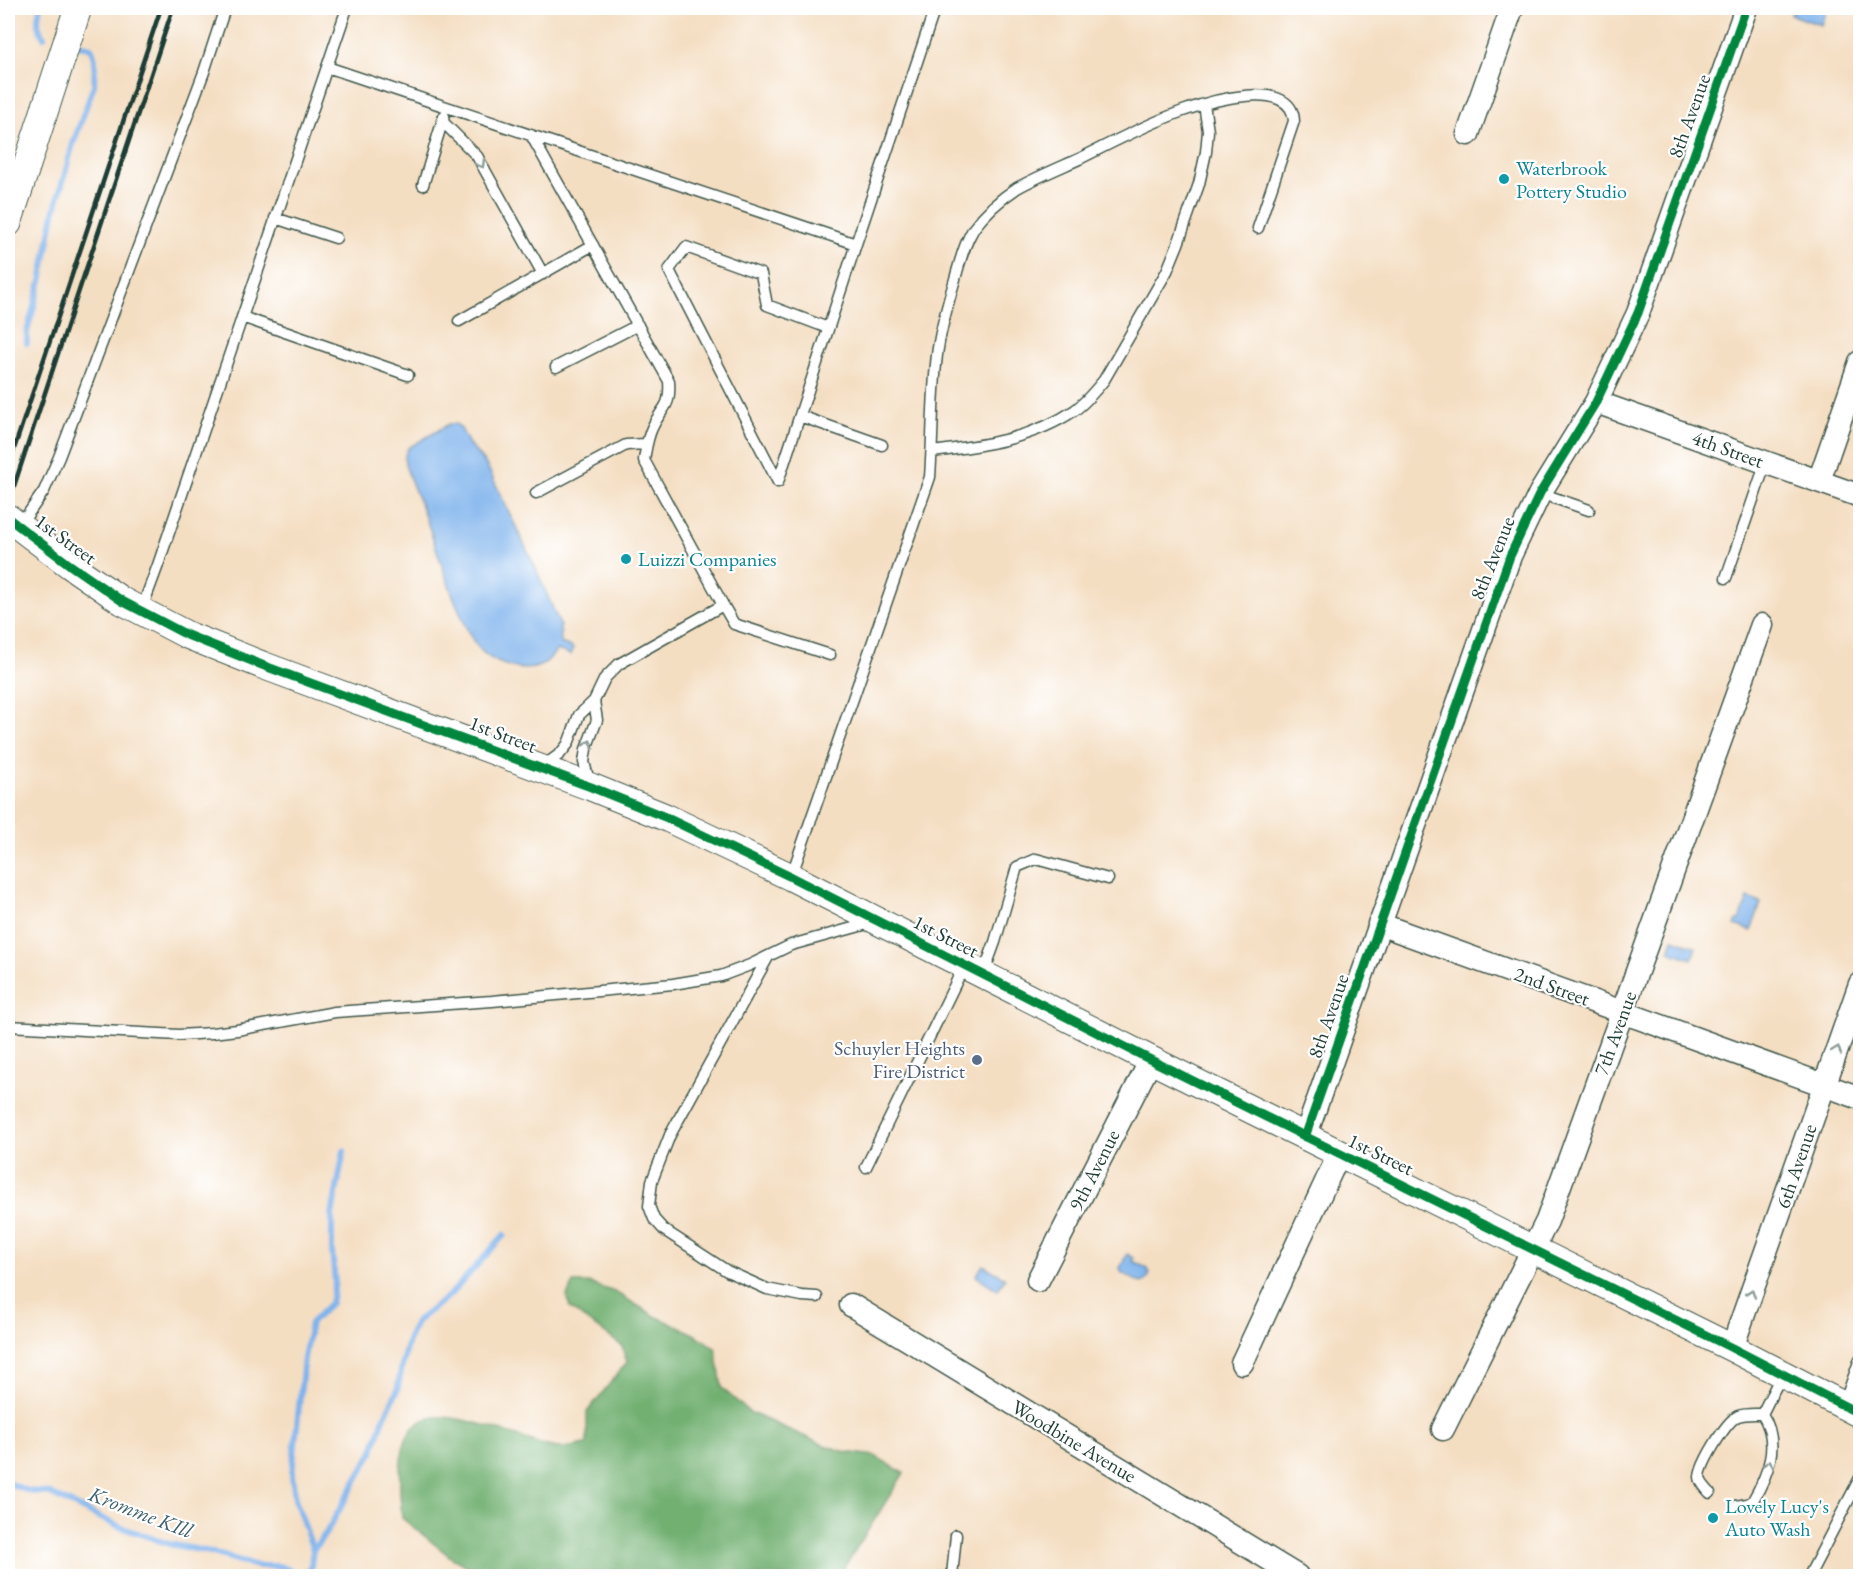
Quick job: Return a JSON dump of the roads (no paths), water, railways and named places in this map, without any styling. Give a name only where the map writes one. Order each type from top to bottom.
[{"type":"street","points":[[8,222],[12,189],[78,8]]},
{"type":"street","points":[[1468,134],[1512,8]]},
{"type":"street","name":"8th Avenue","points":[[1305,1137],[1509,556],[1540,494],[1596,402],[1641,305],[1746,8]]},
{"type":"street","points":[[1819,481],[1860,362]]},
{"type":"street","name":"4th Street","points":[[1596,402],[1860,496]]},
{"type":"street","name":"1st Street","points":[[13,522],[70,565],[141,611],[187,635],[591,787],[664,817],[791,877],[1151,1060],[1732,1348],[1852,1410]]},
{"type":"street","name":"7th Avenue","points":[[1443,1430],[1547,1221],[1762,625]]},
{"type":"street","name":"2nd Street","points":[[1379,924],[1860,1098]]},
{"type":"street","name":"6th Avenue","points":[[1732,1348],[1860,984]]},
{"type":"street","name":"9th Avenue","points":[[1038,1280],[1151,1060]]},
{"type":"street","points":[[1242,1363],[1339,1154]]},
{"type":"street","name":"Woodbine Avenue","points":[[851,1305],[1271,1570],[1297,1576]]},
{"type":"lane","points":[[13,522],[44,491],[59,457],[196,94],[225,8]]},
{"type":"lane","points":[[141,611],[347,8]]},
{"type":"lane","points":[[828,328],[767,305],[761,274],[686,247],[669,270],[778,482],[935,8]]},
{"type":"lane","points":[[327,67],[856,244]]},
{"type":"lane","points":[[791,877],[930,477],[931,424],[938,352],[965,243],[974,228],[997,203],[1017,189],[1119,139],[1181,111],[1238,97],[1259,95],[1287,103],[1293,111],[1294,121],[1258,228]]},
{"type":"lane","points":[[932,452],[975,446],[1029,433],[1075,410],[1093,394],[1104,380],[1167,271],[1178,244],[1199,184],[1206,152],[1208,131],[1204,104]]},
{"type":"lane","points":[[423,185],[447,107]]},
{"type":"lane","points":[[442,121],[477,156],[543,274]]},
{"type":"lane","points":[[531,135],[669,381],[670,396],[664,411],[653,426],[646,444],[644,460],[723,605],[734,624],[830,655]]},
{"type":"lane","points":[[275,218],[336,238]]},
{"type":"lane","points":[[459,321],[592,245]]},
{"type":"lane","points":[[242,317],[408,375]]},
{"type":"lane","points":[[556,367],[638,325]]},
{"type":"lane","points":[[800,416],[882,445]]},
{"type":"lane","points":[[536,493],[626,445],[646,444]]},
{"type":"lane","points":[[1726,578],[1766,462]]},
{"type":"lane","points":[[1540,494],[1589,510]]},
{"type":"lane","points":[[541,768],[560,754],[568,744],[579,714],[594,701],[605,678],[619,664],[723,605]]},
{"type":"lane","points":[[591,787],[584,762],[586,748],[597,720],[594,701]]},
{"type":"lane","points":[[866,1167],[973,970],[995,942],[1017,867],[1036,859],[1108,879]]},
{"type":"lane","points":[[8,1026],[179,1035],[212,1033],[335,1012],[492,1001],[699,981],[720,976],[811,939],[831,936],[877,921]]},
{"type":"lane","points":[[768,956],[670,1135],[652,1181],[650,1206],[654,1219],[664,1230],[727,1271],[767,1289],[817,1297]]},
{"type":"lane","points":[[1852,1410],[1860,1359]]},
{"type":"lane","points":[[1762,1414],[1782,1374]]},
{"type":"lane","points":[[1710,1493],[1702,1483],[1700,1474],[1722,1431],[1730,1421],[1737,1417],[1745,1414],[1762,1414]]},
{"type":"lane","points":[[1736,1506],[1752,1502],[1767,1471],[1772,1449],[1772,1434],[1762,1414]]},
{"type":"lane","points":[[1809,1576],[1860,1478]]},
{"type":"lane","points":[[952,1576],[956,1535]]},
{"type":"water","points":[[1790,8],[1826,10],[1821,25],[1791,15],[1793,11],[1789,10]]},
{"type":"water","points":[[449,424],[456,424],[460,427],[469,444],[487,466],[560,625],[561,643],[573,648],[571,655],[557,650],[540,666],[524,669],[507,666],[483,653],[468,632],[404,458],[408,448]]},
{"type":"water","points":[[1748,898],[1761,903],[1751,931],[1735,925],[1737,920],[1740,920]]},
{"type":"water","points":[[1673,939],[1696,947],[1692,959],[1669,951]]},
{"type":"water","points":[[1127,1254],[1134,1258],[1133,1261],[1148,1269],[1150,1274],[1146,1281],[1141,1283],[1122,1273],[1120,1268]]},
{"type":"water","points":[[983,1265],[1005,1278],[998,1290],[976,1276]]},
{"type":"waterway","points":[[40,8],[38,23],[44,37]]},
{"type":"waterway","points":[[27,343],[27,332],[42,277],[54,213],[73,144],[94,85],[93,52],[91,48],[79,45]]},
{"type":"waterway","points":[[313,1550],[295,1499],[292,1474],[304,1358],[311,1323],[331,1303],[335,1283],[332,1215],[344,1151]]},
{"type":"waterway","points":[[307,1576],[313,1550],[326,1533],[372,1453],[384,1418],[397,1391],[405,1351],[417,1321],[451,1294],[504,1235]]},
{"type":"waterway","name":"Kromme KIll","points":[[8,1483],[29,1491],[48,1493],[120,1527],[169,1544],[210,1552],[257,1566],[279,1566],[299,1576]]},
{"type":"railway","points":[[8,467],[161,8]]},
{"type":"railway","points":[[8,504],[173,8]]},
{"type":"place","name":"Waterbrook Pottery Studio","points":[[1504,179]]},
{"type":"place","name":"Luizzi Companies","points":[[626,559]]},
{"type":"place","name":"Schuyler Heights Fire District","points":[[977,1060]]},
{"type":"place","name":"Lovely Lucy's Auto Wash","points":[[1713,1518]]}]
